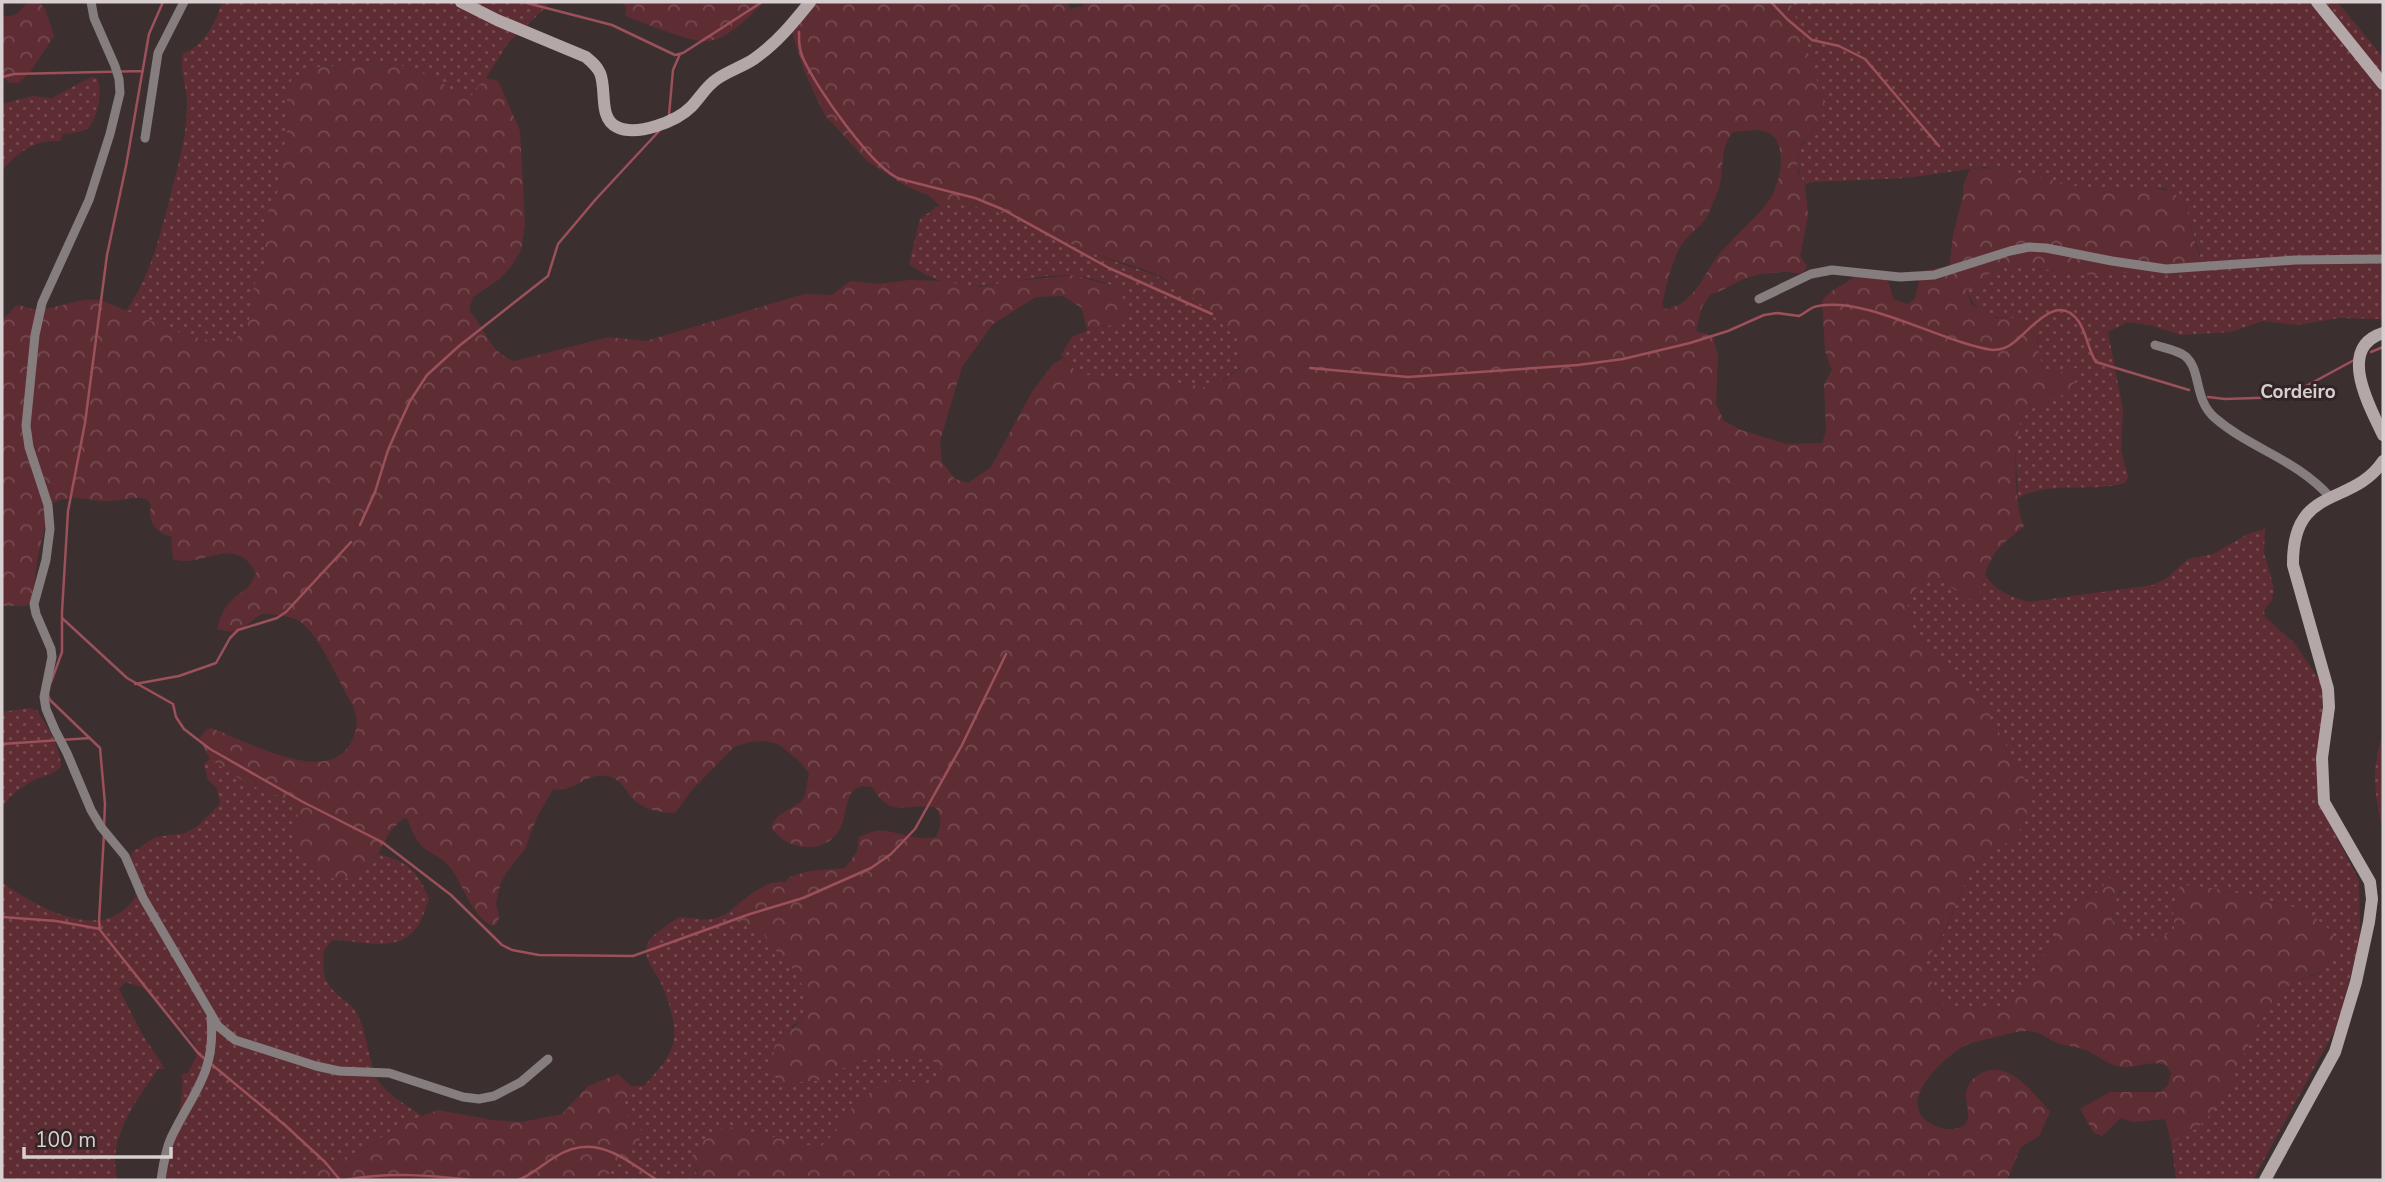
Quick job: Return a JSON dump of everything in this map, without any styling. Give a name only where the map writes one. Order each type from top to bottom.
[{"type":"street","points":[[91,2],[94,18],[115,66],[120,93],[89,200],[41,303],[26,426],[29,447],[48,505],[50,528],[46,561],[34,604],[52,657],[44,698],[46,709],[91,810],[106,834],[125,856],[143,898],[218,1026],[235,1040],[316,1066],[339,1071],[389,1073],[463,1097],[480,1099],[494,1096],[521,1082],[548,1059]]},
{"type":"street","points":[[145,138],[158,53],[184,2]]},
{"type":"street","points":[[461,2],[586,58],[601,74],[609,120],[616,127],[636,130],[652,128],[682,115],[718,78],[756,58],[781,37],[810,2]]},
{"type":"street","points":[[2317,2],[2383,84]]},
{"type":"street","points":[[1759,299],[1811,274],[1832,271],[1900,277],[1934,275],[2029,247],[2166,269],[2295,260],[2383,259]]},
{"type":"street","points":[[2383,333],[2367,342],[2359,365],[2359,374],[2383,435]]},
{"type":"street","points":[[2155,345],[2178,352],[2190,362],[2194,367],[2200,398],[2214,417],[2298,468],[2330,496]]},
{"type":"street","points":[[2265,1180],[2335,1052],[2356,982],[2372,899],[2370,882],[2324,802],[2322,758],[2329,707],[2328,690],[2293,565],[2293,550],[2301,523],[2314,506],[2357,484],[2383,461]]},
{"type":"street","points":[[161,1180],[170,1141],[206,1074],[213,1041],[210,1012]]},
{"type":"green space","points":[[31,2],[39,2],[45,9],[54,36],[31,71],[19,83],[10,83],[2,77],[2,16],[16,14]]},
{"type":"green space","points":[[222,2],[546,2],[547,6],[508,43],[470,100],[423,72],[385,64],[318,67],[287,97],[287,136],[278,168],[281,187],[270,206],[265,224],[266,265],[256,285],[253,308],[246,327],[231,341],[221,342],[178,332],[126,311],[143,282],[155,251],[181,156],[187,106],[183,53],[203,40],[213,25]]},
{"type":"green space","points":[[622,2],[764,2],[732,31],[717,39],[702,41],[625,16],[626,8]]},
{"type":"green space","points":[[813,2],[1066,2],[1071,9],[1086,2],[1790,2],[1825,107],[1820,123],[1802,143],[1797,158],[1798,172],[1805,184],[1808,216],[1800,256],[1807,266],[1803,273],[1763,274],[1739,281],[1710,295],[1702,307],[1696,331],[1713,336],[1718,356],[1716,404],[1724,421],[1741,430],[1786,444],[1822,443],[1826,431],[1824,384],[1832,370],[1825,351],[1822,300],[1855,277],[1884,276],[1889,283],[1893,299],[1907,304],[1915,299],[1920,277],[1925,271],[1941,267],[1949,270],[1963,185],[1970,169],[2002,170],[2088,189],[2114,191],[2148,188],[2168,191],[2177,196],[2185,204],[2202,267],[2098,276],[2020,266],[1994,269],[1975,288],[1966,289],[1971,304],[1977,308],[1996,318],[2018,318],[2034,325],[2040,356],[2047,373],[2077,368],[2080,374],[2067,393],[2024,412],[2017,438],[2015,470],[2024,527],[2004,543],[1991,559],[1979,603],[1933,578],[1925,577],[1913,593],[1909,604],[1908,617],[1914,630],[1967,681],[1992,718],[2025,779],[2029,798],[2028,811],[2017,834],[1973,870],[1939,941],[1922,963],[1931,976],[1934,994],[1943,1004],[1955,1010],[1995,1010],[2010,1004],[2029,981],[2066,917],[2080,900],[2097,893],[2111,877],[2120,879],[2123,885],[2113,905],[2112,920],[2127,932],[2142,939],[2157,939],[2174,929],[2175,900],[2181,885],[2204,887],[2302,910],[2322,923],[2333,936],[2336,944],[2334,959],[2321,971],[2293,983],[2273,1001],[2218,1104],[2206,1120],[2173,1141],[2165,1119],[2133,1122],[2121,1118],[2102,1136],[2094,1133],[2080,1109],[2110,1092],[2161,1092],[2168,1085],[2171,1073],[2166,1065],[2155,1063],[2119,1066],[2086,1050],[2055,1042],[2031,1031],[1982,1040],[1957,1050],[1931,1075],[1918,1097],[1920,1112],[1930,1123],[1945,1129],[1965,1124],[1968,1116],[1968,1086],[1976,1076],[1992,1070],[2002,1071],[2020,1081],[2050,1112],[2039,1136],[2021,1147],[2007,1180],[699,1180],[692,1153],[706,1138],[725,1126],[820,1148],[840,1127],[845,1116],[859,1100],[888,1081],[928,1083],[947,1073],[927,1056],[890,1055],[843,1068],[824,1080],[784,1083],[770,1074],[775,1044],[803,1019],[802,985],[795,971],[763,934],[741,922],[731,910],[757,890],[778,882],[786,882],[789,877],[810,871],[845,868],[857,852],[859,837],[873,832],[889,831],[918,838],[936,837],[940,821],[935,807],[893,807],[879,797],[872,787],[862,786],[851,793],[843,822],[833,838],[816,847],[795,845],[778,835],[771,827],[778,816],[801,802],[809,773],[778,744],[750,742],[734,747],[691,791],[675,813],[642,806],[620,782],[603,775],[561,790],[553,789],[537,817],[525,849],[500,885],[496,903],[499,918],[496,925],[492,926],[477,913],[454,873],[445,862],[419,843],[406,817],[389,833],[378,854],[359,868],[352,878],[332,878],[318,874],[294,848],[298,812],[294,806],[286,799],[255,787],[220,766],[208,755],[200,737],[211,728],[284,757],[323,761],[339,756],[355,734],[357,719],[352,704],[314,636],[299,621],[286,616],[262,614],[238,631],[217,629],[227,605],[247,588],[256,573],[248,561],[228,553],[194,560],[173,559],[173,537],[154,526],[150,517],[151,505],[147,499],[60,500],[51,504],[38,555],[32,599],[27,606],[2,606],[2,320],[17,305],[41,309],[97,300],[193,336],[226,341],[237,337],[247,325],[255,283],[266,265],[265,224],[270,206],[281,187],[278,168],[287,136],[287,97],[292,78],[318,67],[385,64],[423,72],[469,99],[486,78],[498,81],[501,87],[520,131],[525,224],[521,250],[511,267],[498,280],[473,297],[469,310],[493,346],[514,361],[609,337],[646,341],[804,294],[832,295],[850,281],[879,284],[910,280],[941,281],[981,287],[1074,275],[1119,288],[1129,313],[1116,325],[1097,326],[1087,330],[1082,308],[1063,296],[1036,297],[993,324],[962,367],[940,441],[942,462],[955,479],[968,483],[991,467],[1032,392],[1053,364],[1063,358],[1078,373],[1102,378],[1138,376],[1211,388],[1242,367],[1239,341],[1198,302],[1161,277],[1095,254],[1002,214],[962,205],[939,205],[929,196],[904,185],[867,161],[824,114],[804,71],[790,25]],"holes":[[[1761,130],[1773,136],[1780,150],[1780,169],[1772,196],[1720,253],[1691,295],[1676,306],[1666,309],[1662,306],[1674,261],[1686,239],[1707,216],[1720,184],[1724,150],[1729,138],[1733,132]]]},
{"type":"green space","points":[[1790,2],[2337,2],[2383,57],[2383,319],[2339,318],[2297,325],[2263,321],[2231,332],[2181,335],[2150,325],[2127,322],[2108,332],[2123,410],[2121,451],[2128,477],[2125,483],[2044,489],[2018,498],[2017,444],[2024,412],[2067,393],[2076,368],[2047,373],[2039,361],[2038,339],[2018,318],[1986,314],[1975,305],[1966,289],[1993,269],[2020,266],[2097,276],[2156,269],[2200,256],[2185,204],[2164,188],[2118,192],[2093,190],[1985,167],[1906,178],[1805,184],[1798,166],[1799,151],[1820,123],[1811,61]]},
{"type":"green space","points":[[91,77],[97,78],[100,96],[90,126],[81,131],[63,134],[60,141],[43,142],[28,148],[2,171],[2,104],[32,96],[52,98]]},
{"type":"green space","points":[[960,204],[1010,217],[1099,256],[1176,285],[1205,307],[1239,340],[1242,366],[1211,388],[1138,376],[1102,378],[1078,373],[1061,355],[1072,337],[1097,326],[1116,325],[1119,288],[1072,275],[989,285],[951,284],[930,277],[909,264],[920,219],[939,205]]},
{"type":"green space","points":[[2265,529],[2264,553],[2274,588],[2272,600],[2264,610],[2265,617],[2295,644],[2323,685],[2320,806],[2359,880],[2360,939],[2338,1024],[2253,1180],[2176,1180],[2171,1141],[2192,1131],[2208,1117],[2221,1100],[2260,1020],[2274,999],[2290,985],[2319,973],[2326,966],[2337,949],[2329,929],[2300,909],[2229,891],[2182,885],[2173,911],[2174,929],[2157,939],[2142,939],[2127,932],[2112,920],[2113,905],[2121,891],[2111,877],[2097,893],[2088,896],[2051,942],[2029,981],[2010,1004],[1995,1010],[1955,1010],[1943,1004],[1934,994],[1931,975],[1922,963],[1939,941],[1973,870],[1986,856],[2016,835],[2022,826],[2029,803],[2024,777],[1979,697],[1967,681],[1914,630],[1907,611],[1913,593],[1925,576],[1939,580],[1979,603],[1985,574],[1998,589],[2029,602],[2153,585],[2167,578],[2188,559],[2213,554],[2248,534]]},
{"type":"green space","points":[[29,708],[37,710],[49,730],[56,744],[61,766],[53,773],[22,787],[2,808],[2,712]]},
{"type":"green space","points":[[2383,735],[2383,831],[2375,772]]},
{"type":"green space","points":[[210,758],[248,783],[286,799],[298,812],[297,824],[359,868],[378,854],[405,864],[416,874],[429,899],[420,923],[410,935],[390,943],[378,944],[333,940],[324,950],[324,965],[325,977],[330,987],[359,1017],[372,1067],[379,1082],[393,1096],[422,1116],[299,1180],[164,1180],[179,1114],[182,1074],[188,1073],[198,1053],[184,1031],[142,987],[125,982],[119,989],[142,1034],[165,1069],[158,1069],[125,1121],[116,1149],[117,1180],[2,1180],[2,882],[33,902],[70,917],[107,919],[123,911],[136,896],[131,853],[156,837],[185,833],[198,826],[220,804],[217,788],[208,780],[204,765]]},
{"type":"green space","points":[[731,910],[741,922],[763,934],[795,971],[802,985],[803,1019],[792,1026],[784,1083],[824,1080],[843,1068],[890,1055],[927,1056],[947,1073],[928,1083],[888,1081],[845,1116],[840,1127],[820,1148],[725,1126],[695,1169],[699,1180],[603,1180],[613,1167],[631,1124],[623,1107],[631,1086],[644,1086],[666,1059],[674,1040],[674,1026],[668,1002],[647,957],[649,941],[679,917],[712,919]]},
{"type":"green space","points":[[618,1074],[631,1086],[623,1108],[631,1124],[643,1131],[638,1144],[603,1180],[299,1180],[311,1171],[362,1150],[404,1123],[438,1110],[492,1120],[522,1122],[562,1114],[588,1086]]},
{"type":"waterway","points":[[51,682],[62,652],[68,511],[85,423],[107,255],[149,34],[163,2]]},
{"type":"waterway","points":[[523,2],[612,25],[675,55],[683,53],[762,2]]},
{"type":"waterway","points":[[1771,2],[1812,40],[1839,46],[1865,59],[1939,146]]},
{"type":"waterway","points":[[799,32],[802,55],[819,87],[861,144],[889,172],[900,179],[975,198],[1002,209],[1109,268],[1212,314]]},
{"type":"waterway","points":[[669,115],[673,70],[680,54]]},
{"type":"waterway","points":[[2,77],[14,74],[143,71]]},
{"type":"waterway","points":[[360,525],[399,425],[410,401],[427,375],[459,346],[548,276],[558,244],[660,130]]},
{"type":"waterway","points":[[1310,368],[1408,377],[1578,365],[1623,359],[1690,343],[1728,331],[1764,315],[1777,313],[1799,316],[1815,307],[1837,305],[1881,314],[1973,346],[1996,350],[2011,345],[2044,316],[2062,310],[2071,313],[2079,322],[2096,362],[2189,390]]},
{"type":"waterway","points":[[2371,352],[2383,347]]},
{"type":"waterway","points":[[2208,397],[2286,397],[2356,359]]},
{"type":"waterway","points":[[135,684],[179,676],[216,663],[230,638],[238,630],[277,618],[286,612],[351,542]]},
{"type":"waterway","points":[[62,618],[127,678],[173,704],[176,717],[184,729],[210,749],[303,802],[382,842],[451,895],[502,945],[512,950],[539,955],[633,956],[803,898],[871,868],[891,854],[915,829],[962,745],[1006,654]]},
{"type":"waterway","points":[[48,695],[100,748],[105,804],[104,827]]},
{"type":"waterway","points":[[2,744],[90,738]]},
{"type":"waterway","points":[[104,834],[100,930],[205,1059]]},
{"type":"waterway","points":[[2,917],[56,921],[100,929]]},
{"type":"waterway","points":[[210,1063],[286,1126],[325,1162],[340,1180]]},
{"type":"waterway","points":[[518,1180],[555,1157],[583,1147],[596,1147],[620,1156],[657,1180]]},
{"type":"waterway","points":[[345,1180],[409,1175],[473,1180]]},
{"type":"district","name":"Cordeiro","points":[[2298,392]]}]
